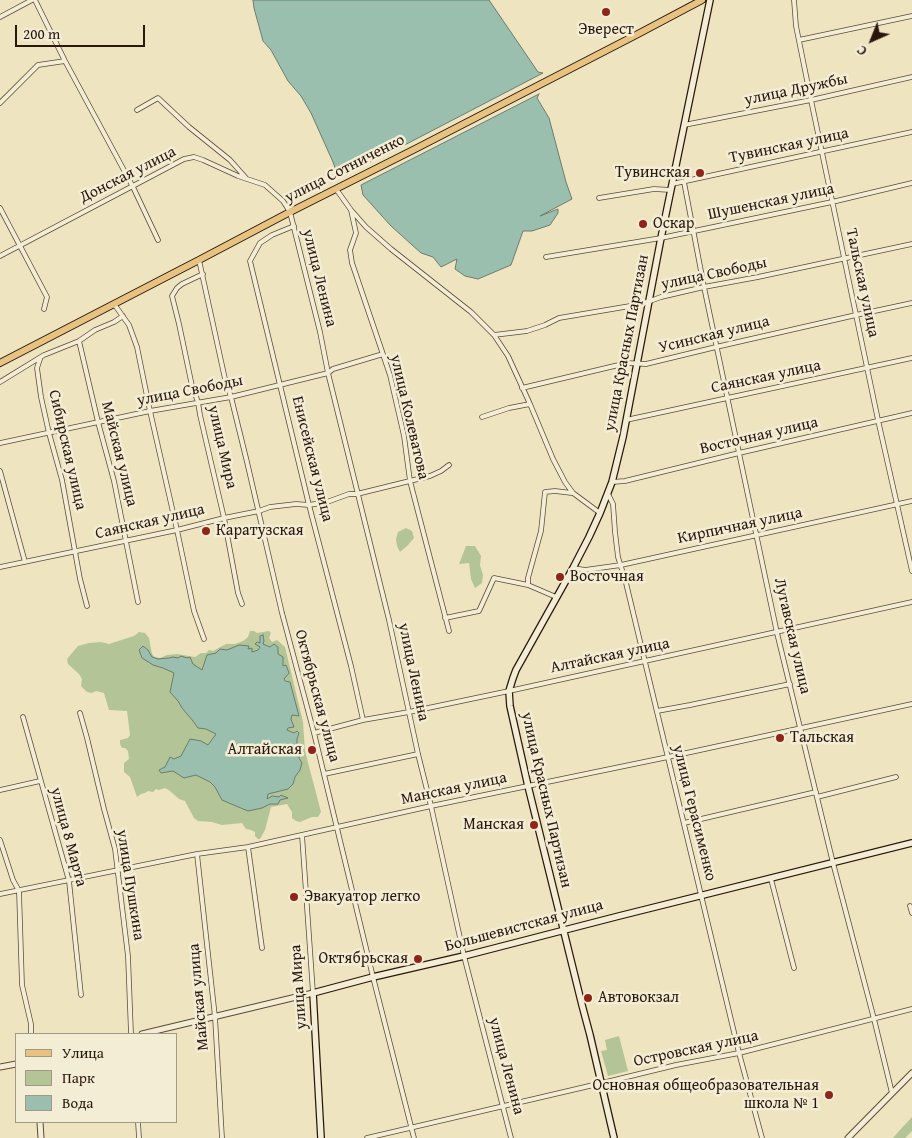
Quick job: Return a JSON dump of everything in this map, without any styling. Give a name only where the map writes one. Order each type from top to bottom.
[{"type":"main road","name":"улица Сотниченко","points":[[0,363],[290,212],[636,36],[702,0]]},
{"type":"main road","name":"улица Красных Партизан","points":[[614,1138],[528,786],[510,706],[509,691],[512,678],[573,568],[600,513],[612,482],[710,0]]},
{"type":"main road","name":"Большевистская улица","points":[[313,993],[912,843]]},
{"type":"main road","name":"улица Мира","points":[[313,993],[321,1138]]},
{"type":"street","points":[[0,17],[33,0],[133,187],[158,240]]},
{"type":"street","name":"Тальская улица","points":[[794,0],[796,26],[810,100],[912,571]]},
{"type":"street","points":[[799,40],[912,16]]},
{"type":"street","points":[[0,103],[38,65],[65,61]]},
{"type":"street","name":"улица Дружбы","points":[[684,125],[810,100],[912,76]]},
{"type":"street","points":[[137,110],[158,98],[189,127],[230,160],[247,179]]},
{"type":"street","name":"Тувинская улица","points":[[599,198],[671,187],[684,182],[912,132]]},
{"type":"street","name":"Донская улица","points":[[0,256],[184,160],[194,157],[265,185],[283,201],[290,212]]},
{"type":"street","name":"Лугавская улица","points":[[684,182],[716,346],[778,633],[816,795],[892,1093]]},
{"type":"street","name":"Шушенская улица","points":[[546,257],[661,238],[912,183]]},
{"type":"street","points":[[336,189],[366,227],[471,312],[494,335],[508,356],[565,482],[573,493],[600,513]]},
{"type":"street","points":[[0,208],[47,297],[44,309]]},
{"type":"street","name":"улица Колеватова","points":[[351,210],[356,233],[350,250],[352,263],[390,375],[404,436],[410,481],[448,631]]},
{"type":"street","name":"улица Ленина","points":[[290,212],[388,620],[464,956],[511,1138]]},
{"type":"street","name":"Енисейская улица","points":[[294,226],[272,235],[260,244],[250,261],[363,720]]},
{"type":"street","name":"улица Свободы","points":[[494,335],[527,330],[545,325],[558,318],[642,304],[661,297],[704,287],[912,244]]},
{"type":"street","name":"Октябрьская улица","points":[[199,260],[282,613],[314,733],[414,1138]]},
{"type":"street","name":"улица Мира","points":[[203,274],[182,284],[172,296],[192,386],[198,402],[242,604]]},
{"type":"street","name":"Усинская улица","points":[[522,388],[627,363],[646,364],[716,346],[912,303]]},
{"type":"street","points":[[114,304],[129,325],[137,347],[194,611],[204,639]]},
{"type":"street","points":[[0,382],[44,356],[79,341],[95,330],[123,316]]},
{"type":"street","name":"Майская улица","points":[[79,341],[114,481],[138,602]]},
{"type":"street","name":"улица Свободы","points":[[0,443],[150,411],[231,397],[328,373],[333,369],[383,354]]},
{"type":"street","name":"Саянская улица","points":[[626,420],[912,358]]},
{"type":"street","name":"Сибирская улица","points":[[40,359],[37,368],[41,397],[62,480],[80,579],[87,606]]},
{"type":"street","points":[[482,417],[509,408],[530,404]]},
{"type":"street","name":"Восточная улица","points":[[612,482],[625,481],[912,413]]},
{"type":"street","name":"Саянская улица","points":[[0,567],[177,530],[270,507],[327,502],[349,494],[357,494],[430,476],[449,465]]},
{"type":"street","points":[[0,471],[25,562]]},
{"type":"street","points":[[528,585],[528,578],[541,531],[545,492],[555,490],[573,493]]},
{"type":"street","name":"улица Герасименко","points":[[608,494],[613,504],[614,532],[618,557],[626,583],[739,1053],[762,1138]]},
{"type":"street","name":"Кирпичная улица","points":[[573,568],[585,570],[621,565],[912,501]]},
{"type":"street","points":[[446,618],[479,611],[494,578],[528,585],[556,597]]},
{"type":"street","name":"Алтайская улица","points":[[314,733],[363,720],[509,691],[912,602]]},
{"type":"street","points":[[657,711],[690,706],[790,684]]},
{"type":"street","name":"Манская улица","points":[[0,894],[197,854],[248,847],[431,806],[912,704]]},
{"type":"street","name":"улица Пушкина","points":[[80,713],[88,738],[115,849],[128,956],[131,1033]]},
{"type":"street","name":"улица 8 Марта","points":[[22,717],[69,881],[81,995]]},
{"type":"street","points":[[324,774],[418,754]]},
{"type":"street","points":[[684,823],[896,778]]},
{"type":"street","points":[[0,790],[40,781]]},
{"type":"street","name":"улица Мира","points":[[302,834],[313,993]]},
{"type":"street","points":[[0,840],[13,880],[19,890],[22,985],[31,1024],[31,1033]]},
{"type":"street","points":[[248,847],[262,948]]},
{"type":"street","name":"Майская улица","points":[[197,854],[215,1017],[222,1138]]},
{"type":"street","points":[[771,879],[794,968]]},
{"type":"street","points":[[910,906],[912,913]]},
{"type":"street","name":"Большевистская улица","points":[[146,1033],[313,993]]},
{"type":"street","name":"Островская улица","points":[[367,1138],[676,1065],[739,1053],[912,1009]]},
{"type":"street","points":[[0,1067],[15,1064]]},
{"type":"street","points":[[848,1138],[912,1073]]},
{"type":"street","points":[[40,1123],[41,1138]]},
{"type":"street","points":[[138,1123],[139,1138]]},
{"type":"green space","points":[[406,528],[412,531],[414,538],[400,552],[396,539],[398,532]]},
{"type":"green space","points":[[466,546],[475,546],[481,556],[482,583],[475,588],[471,579],[469,563],[459,564]]},
{"type":"green space","points":[[250,631],[257,633],[269,631],[271,633],[269,638],[272,642],[277,640],[285,647],[303,722],[305,751],[321,812],[318,817],[312,817],[300,822],[292,818],[292,812],[287,804],[271,807],[265,830],[260,839],[255,836],[255,832],[246,829],[242,823],[222,825],[198,821],[194,818],[185,801],[179,799],[165,788],[156,789],[153,792],[148,791],[137,797],[130,777],[124,772],[124,763],[129,759],[128,751],[122,748],[120,744],[120,740],[128,738],[130,735],[127,711],[109,710],[104,693],[96,691],[92,693],[87,692],[81,686],[82,679],[79,674],[68,664],[67,659],[78,646],[101,642],[109,644],[134,636],[139,632],[145,633],[149,638],[152,654],[155,657],[160,658],[177,654],[195,657],[226,644],[235,644],[243,641],[248,637]]},
{"type":"green space","points":[[619,1036],[628,1071],[608,1076],[601,1051],[607,1050],[605,1040]]},
{"type":"green space","points":[[912,1117],[912,1131],[905,1138],[893,1138],[899,1131]]},
{"type":"water","points":[[253,0],[489,0],[538,72],[543,73],[393,151],[342,174],[336,171],[311,113],[301,96],[288,81],[271,50],[263,41]]},
{"type":"water","points":[[539,94],[537,98],[549,118],[572,199],[540,216],[558,209],[558,213],[550,225],[532,231],[523,231],[511,265],[478,279],[465,276],[455,269],[457,259],[441,267],[433,257],[421,253],[391,226],[363,195],[361,185]]},
{"type":"water","points":[[263,635],[263,644],[270,647],[274,644],[278,647],[278,654],[283,657],[283,666],[286,665],[289,673],[284,679],[290,682],[299,716],[292,715],[291,719],[294,727],[287,730],[299,733],[297,745],[300,747],[299,758],[302,763],[293,784],[288,789],[268,794],[267,799],[272,796],[279,797],[281,795],[288,798],[280,800],[278,804],[270,804],[248,811],[222,800],[210,782],[196,775],[184,778],[173,771],[161,773],[159,770],[165,767],[170,757],[174,759],[181,756],[190,739],[201,741],[208,745],[216,734],[206,729],[198,728],[170,692],[174,673],[153,665],[142,658],[139,650],[143,646],[152,657],[158,659],[178,658],[181,656],[190,657],[193,664],[202,670],[207,655],[216,653],[220,649],[227,650],[239,645],[249,646],[248,649],[252,648],[252,652],[258,650],[260,647],[255,644],[257,642],[260,643],[260,636]]},
{"type":"place","name":"Эверест","points":[[606,12]]},
{"type":"place","name":"Тувинская","points":[[700,173]]},
{"type":"place","name":"Оскар","points":[[643,224]]},
{"type":"place","name":"Каратузская","points":[[206,531]]},
{"type":"place","name":"Восточная","points":[[560,577]]},
{"type":"place","name":"Тальская","points":[[780,738]]},
{"type":"place","name":"Алтайская","points":[[312,750]]},
{"type":"place","name":"Манская","points":[[534,825]]},
{"type":"place","name":"Эвакуатор легко","points":[[294,897]]},
{"type":"place","name":"Октябрьская","points":[[418,959]]},
{"type":"place","name":"Автовокзал","points":[[588,998]]},
{"type":"place","name":"Основная общеобразовательная школа № 1","points":[[829,1095]]}]
